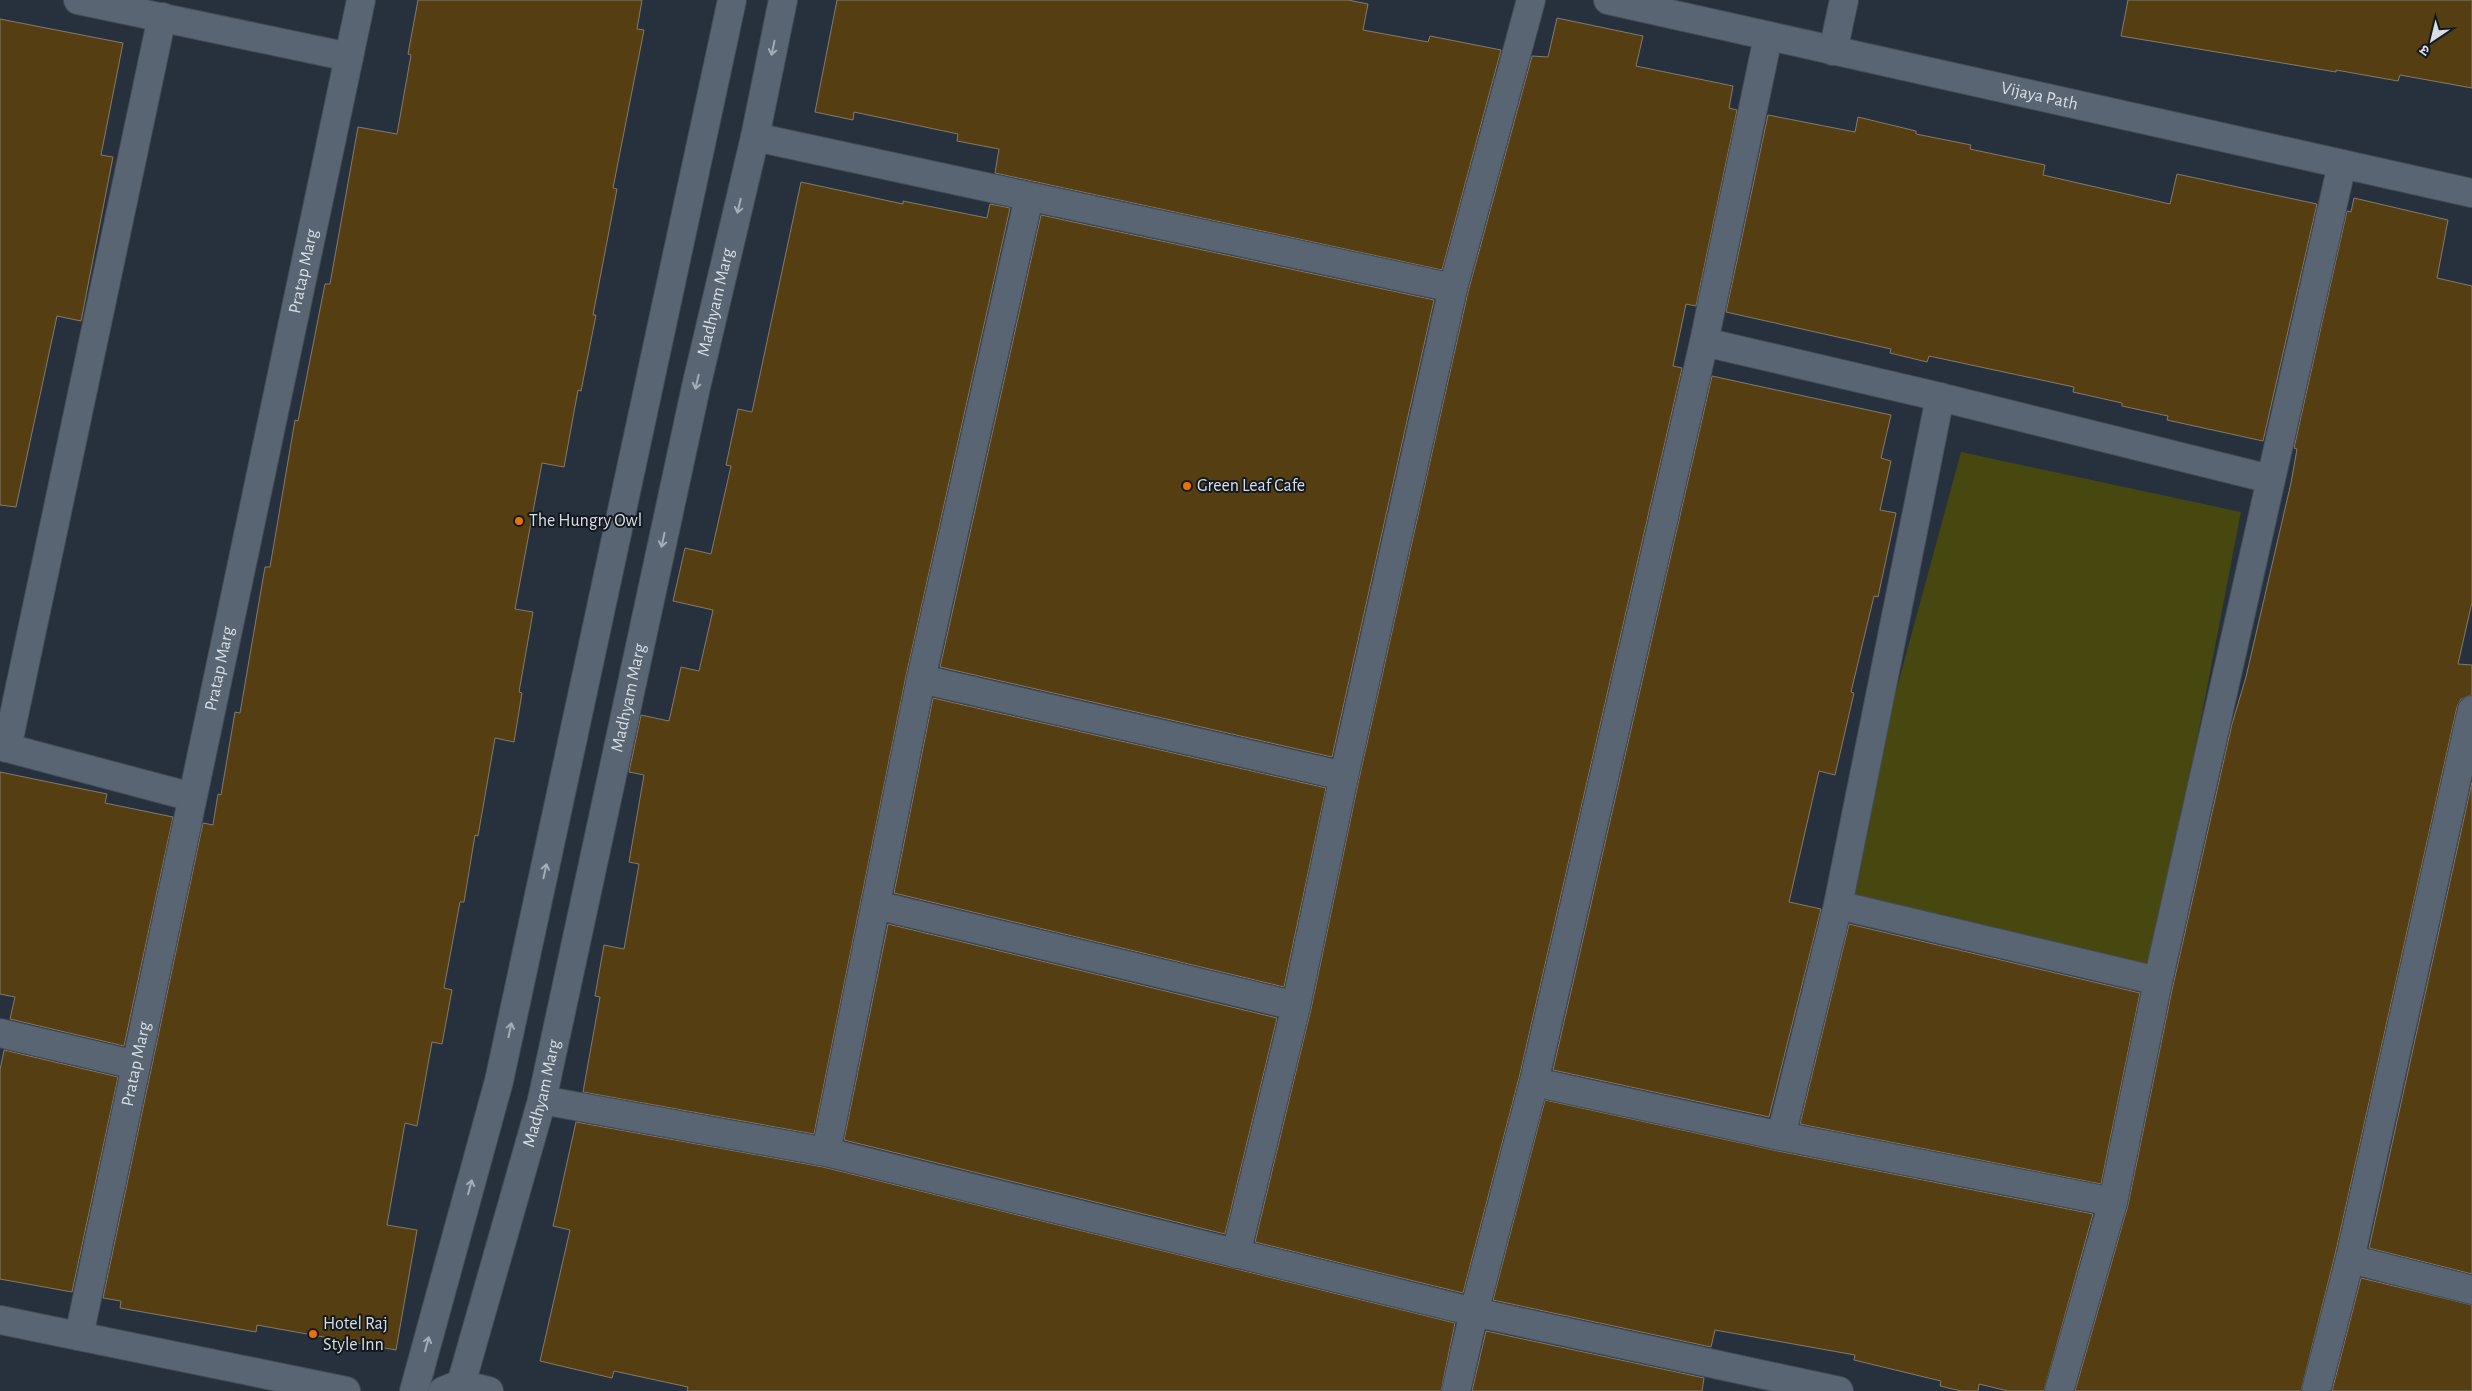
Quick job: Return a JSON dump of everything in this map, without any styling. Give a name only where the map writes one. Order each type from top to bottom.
[{"type":"street","points":[[78,0],[350,57]]},
{"type":"street","name":"Pratap Marg","points":[[79,1336],[362,0]]},
{"type":"street","points":[[414,1391],[499,1082],[732,0]]},
{"type":"street","name":"Madhyam Marg","points":[[454,1389],[542,1100],[696,387],[755,137],[783,0]]},
{"type":"street","points":[[1236,1254],[1296,1006],[1344,776],[1453,288],[1531,0]]},
{"type":"street","name":"Vijaya Path","points":[[1608,0],[2472,193]]},
{"type":"street","points":[[1833,51],[1844,0]]},
{"type":"street","points":[[162,17],[4,747],[192,797]]},
{"type":"street","points":[[1456,1391],[1474,1312],[1534,1082],[1704,342],[1768,37]]},
{"type":"street","points":[[755,137],[1453,288]]},
{"type":"street","points":[[2059,1391],[2113,1202],[2158,980],[2342,164]]},
{"type":"street","points":[[826,1152],[921,679],[1029,197]]},
{"type":"street","points":[[1704,342],[1940,397],[2270,479]]},
{"type":"street","points":[[1781,1136],[1838,905],[1940,397]]},
{"type":"street","points":[[921,679],[1344,776]]},
{"type":"street","points":[[2316,1391],[2350,1259],[2472,710]]},
{"type":"street","points":[[876,905],[1296,1006]]},
{"type":"street","points":[[1838,905],[2158,980]]},
{"type":"street","points":[[0,1033],[136,1066]]},
{"type":"street","points":[[1534,1082],[1781,1136],[2113,1202]]},
{"type":"street","points":[[542,1100],[826,1152],[1474,1312],[1839,1391]]},
{"type":"street","points":[[2350,1259],[2472,1290]]},
{"type":"street","points":[[0,1320],[346,1391]]},
{"type":"street","points":[[454,1389],[490,1391]]},
{"type":"shaded area","points":[[1961,452],[2241,512],[2153,967],[1838,905]]},
{"type":"building","points":[[418,0],[642,0],[637,29],[644,30],[613,188],[617,189],[593,315],[596,315],[581,391],[578,390],[564,467],[542,463],[515,609],[533,612],[519,692],[522,693],[514,742],[495,738],[478,836],[475,835],[464,902],[460,902],[444,988],[452,990],[442,1044],[432,1042],[417,1126],[405,1123],[387,1225],[417,1230],[396,1350],[257,1325],[256,1332],[120,1308],[121,1301],[103,1298],[203,823],[213,825],[218,794],[221,795],[235,712],[240,713],[265,567],[270,567],[295,420],[298,421],[325,284],[330,284],[358,127],[397,134],[411,55],[408,54]]},
{"type":"building","points":[[837,0],[1348,0],[1368,4],[1363,30],[1428,42],[1430,36],[1501,50],[1442,270],[995,173],[999,149],[957,141],[958,134],[854,112],[853,120],[815,112]]},
{"type":"building","points":[[2128,0],[2472,0],[2472,88],[2400,75],[2398,81],[2336,70],[2336,72],[2121,36]]},
{"type":"building","points":[[1557,18],[1643,36],[1636,66],[1733,86],[1729,108],[1737,110],[1696,306],[1686,304],[1673,366],[1682,368],[1519,1078],[1463,1293],[1255,1242],[1311,1009],[1359,779],[1468,292],[1532,56],[1548,57]]},
{"type":"building","points":[[0,19],[123,43],[101,155],[113,157],[81,321],[57,316],[16,507],[0,505]]},
{"type":"building","points":[[1768,115],[1855,132],[1858,117],[1916,131],[1916,134],[1971,145],[1970,149],[2045,165],[2043,175],[2170,204],[2177,174],[2317,204],[2263,441],[2167,420],[2168,416],[2122,406],[2122,403],[2073,392],[2074,387],[1929,356],[1927,362],[1890,353],[1891,349],[1726,312]]},
{"type":"building","points":[[801,182],[903,204],[903,201],[987,218],[990,204],[1010,208],[906,676],[814,1134],[583,1092],[600,997],[595,996],[604,945],[624,949],[639,864],[629,862],[644,775],[629,772],[641,715],[669,721],[681,667],[699,671],[713,610],[673,601],[685,548],[711,554],[731,466],[726,465],[738,409],[752,412]]},
{"type":"building","points":[[2354,198],[2448,220],[2437,278],[2472,286],[2472,602],[2458,664],[2472,665],[2472,695],[2461,699],[2457,707],[2335,1255],[2301,1391],[2075,1391],[2128,1205],[2172,990],[2232,724],[2246,677],[2291,483],[2297,449],[2294,448],[2347,211],[2351,212]]},
{"type":"building","name":"Green Leaf Cafe","points":[[1041,215],[1434,300],[1332,757],[940,667]]},
{"type":"building","points":[[1712,376],[1891,415],[1881,458],[1891,461],[1880,510],[1896,513],[1878,597],[1874,596],[1851,692],[1854,693],[1835,775],[1819,771],[1789,902],[1821,909],[1769,1117],[1553,1070]]},
{"type":"building","points":[[933,698],[1326,788],[1284,987],[894,893]]},
{"type":"building","points":[[0,772],[107,794],[105,803],[173,817],[124,1046],[10,1019],[15,997],[0,994]]},
{"type":"building","points":[[2472,782],[2472,1274],[2369,1248]]},
{"type":"building","points":[[888,924],[1277,1018],[1225,1234],[844,1140]]},
{"type":"building","points":[[1849,924],[2140,993],[2101,1184],[1800,1124]]},
{"type":"building","points":[[4,1050],[118,1077],[72,1292],[0,1279],[0,1070]]},
{"type":"building","points":[[1545,1100],[1778,1151],[2093,1214],[2044,1391],[2008,1391],[1979,1384],[1978,1391],[1961,1391],[1940,1386],[1941,1381],[1854,1360],[1855,1355],[1715,1330],[1711,1347],[1493,1300]]},
{"type":"building","points":[[576,1122],[823,1167],[1455,1323],[1441,1391],[687,1391],[688,1387],[614,1371],[612,1378],[540,1361],[570,1230],[553,1226]]},
{"type":"building","points":[[2361,1278],[2472,1305],[2472,1391],[2332,1391]]},
{"type":"building","points":[[1486,1331],[1704,1378],[1702,1391],[1472,1391]]},
{"type":"place","name":"Green Leaf Cafe","points":[[1187,486]]},
{"type":"place","name":"The Hungry Owl","points":[[519,521]]},
{"type":"place","name":"Hotel Raj Style Inn","points":[[313,1334]]}]
